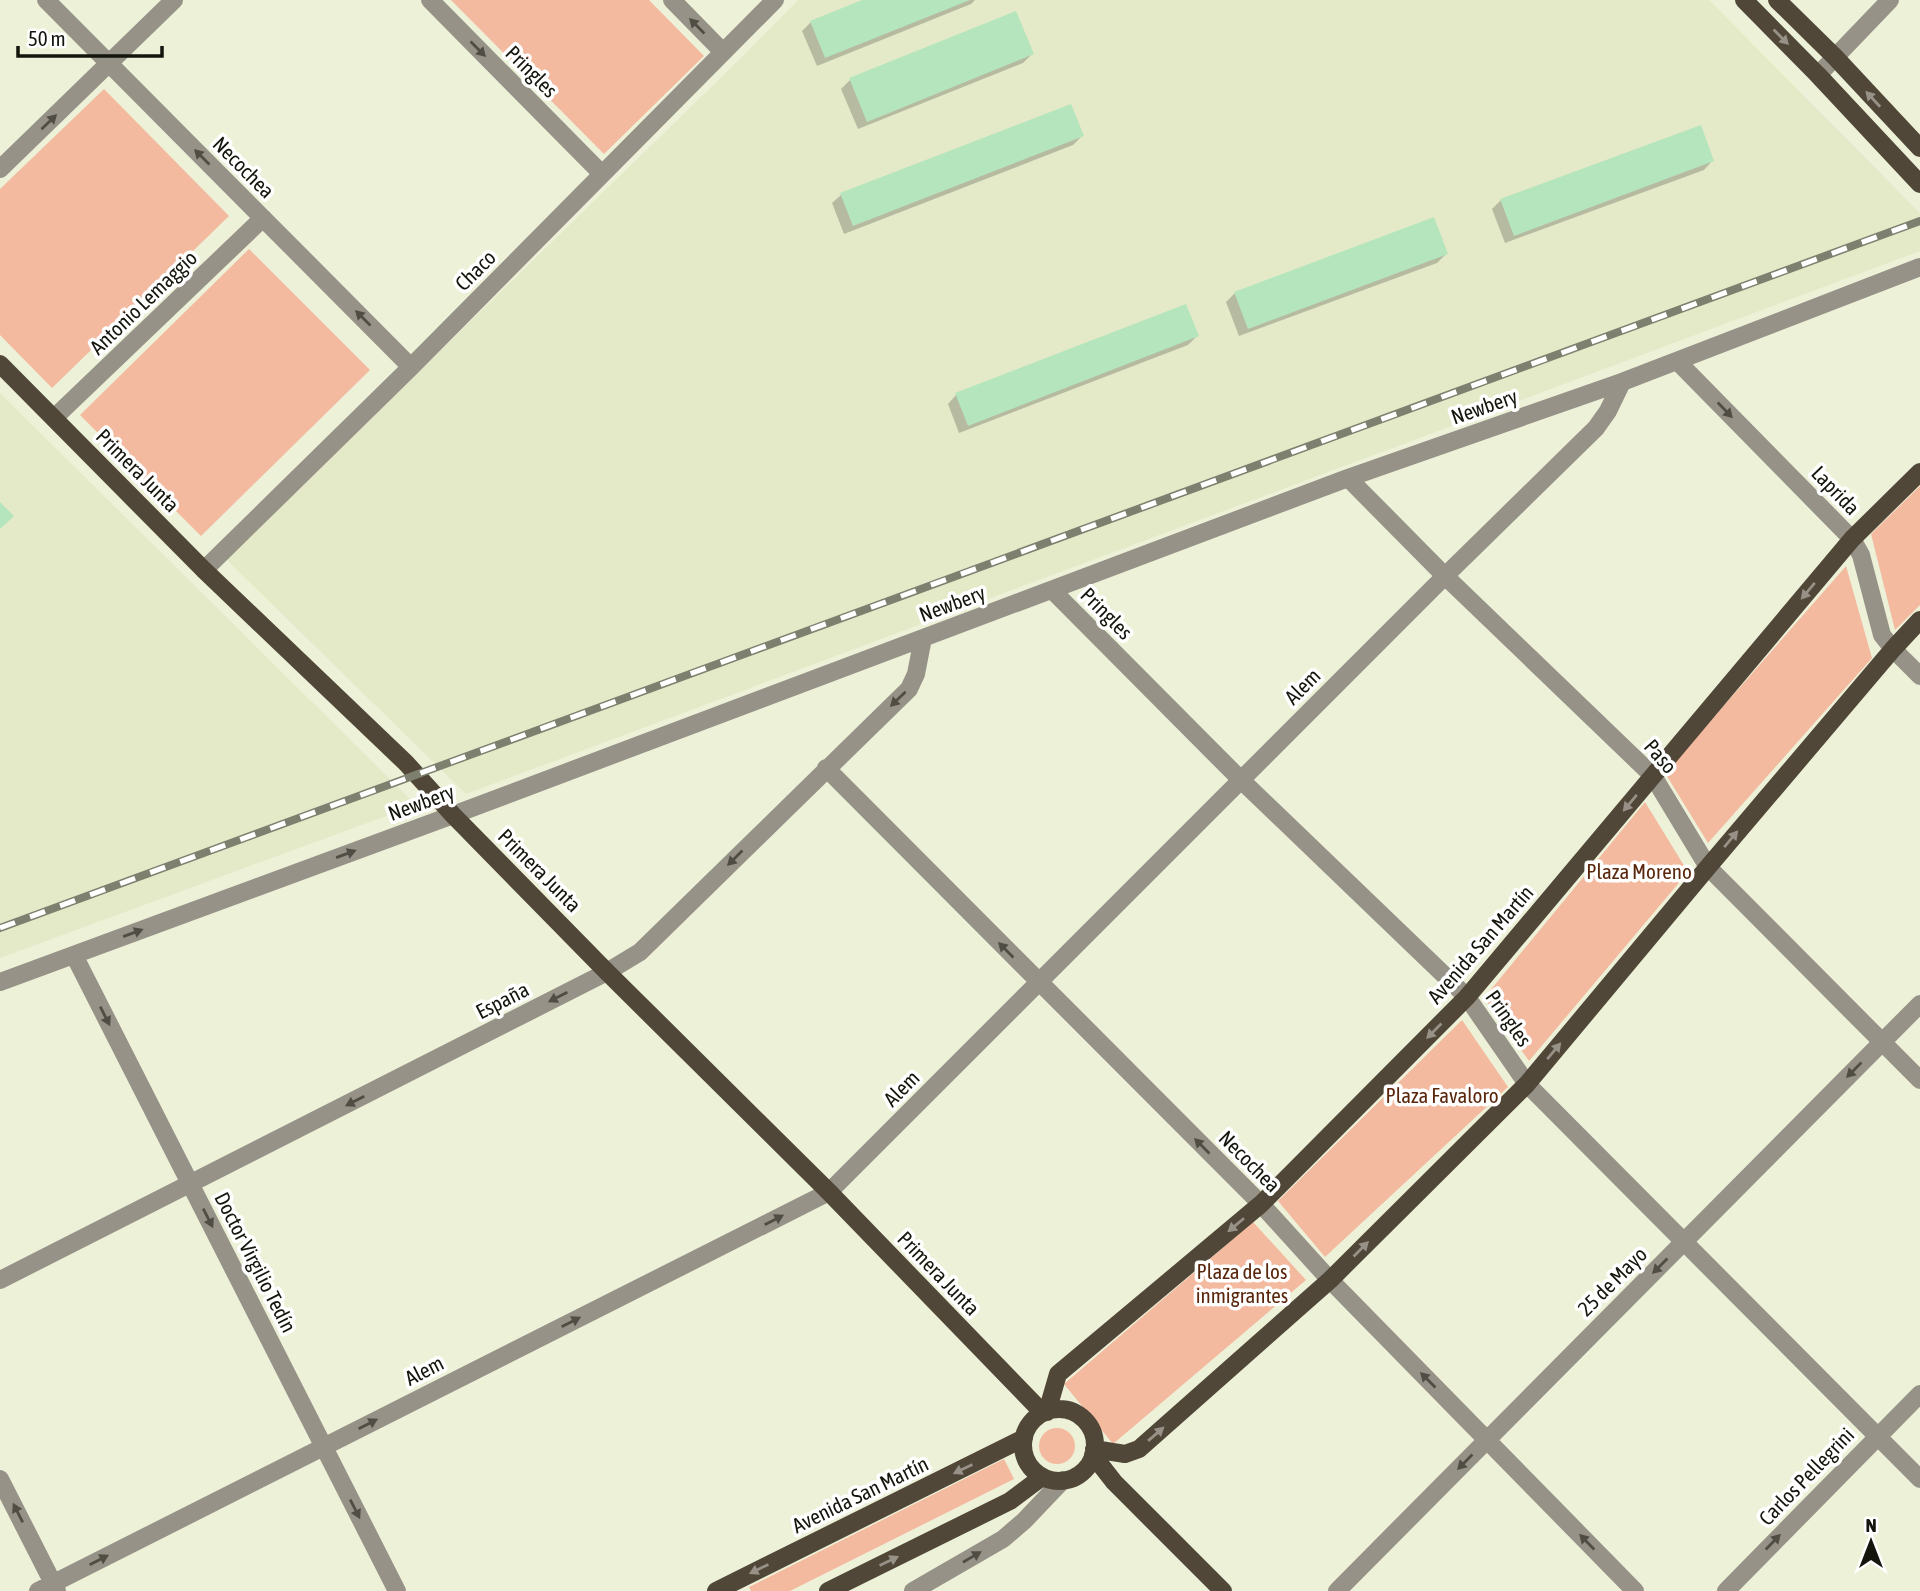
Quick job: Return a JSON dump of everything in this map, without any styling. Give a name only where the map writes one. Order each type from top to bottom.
[{"type":"main road","points":[[1744,0],[1920,184]]},
{"type":"main road","points":[[1777,0],[1835,57],[1920,148]]},
{"type":"main road","name":"Primera Junta","points":[[0,364],[204,569],[406,763],[453,815],[607,972],[829,1192],[1045,1412]]},
{"type":"main road","name":"Avenida San Martín","points":[[1045,1412],[1058,1374],[1261,1204],[1467,997],[1852,539],[1920,472]]},
{"type":"main road","points":[[1093,1452],[1125,1454],[1139,1449],[1330,1280],[1527,1084],[1708,867],[1920,620]]},
{"type":"main road","points":[[1068,1479],[1084,1471],[1091,1461],[1094,1438],[1084,1419],[1075,1413],[1054,1409],[1045,1412],[1028,1426],[1024,1438],[1024,1454],[1028,1464],[1042,1477],[1052,1480],[1068,1479],[1090,1477],[1114,1482]]},
{"type":"main road","name":"Avenida San Martín","points":[[716,1591],[736,1586],[1024,1438]]},
{"type":"main road","points":[[1093,1452],[1114,1482],[1223,1591]]},
{"type":"main road","points":[[828,1591],[1010,1501],[1042,1477]]},
{"type":"street","name":"Necochea","points":[[46,0],[411,367]]},
{"type":"street","points":[[0,169],[174,0]]},
{"type":"street","name":"Pringles","points":[[430,0],[602,174]]},
{"type":"street","points":[[672,0],[723,52]]},
{"type":"street","name":"Chaco","points":[[204,569],[411,367],[775,0]]},
{"type":"street","points":[[1818,75],[1890,0]]},
{"type":"street","name":"Antonio Lemaggio","points":[[54,418],[263,218]]},
{"type":"street","name":"Newbery","points":[[0,982],[453,815],[1348,478],[1622,382],[1920,267]]},
{"type":"street","name":"Laprida","points":[[1677,361],[1852,539],[1861,555],[1882,635],[1920,676]]},
{"type":"street","name":"Alem","points":[[50,1588],[324,1446],[829,1192],[1596,428],[1622,382]]},
{"type":"street","name":"Paso","points":[[1348,478],[1445,576],[1653,776],[1708,867],[1920,1080]]},
{"type":"street","name":"Pringles","points":[[1052,590],[1241,780],[1467,997],[1527,1084],[1920,1479]]},
{"type":"street","name":"España","points":[[0,1280],[607,972],[640,952],[909,689],[916,674],[923,638]]},
{"type":"street","name":"Necochea","points":[[826,768],[1261,1204],[1330,1280],[1635,1591]]},
{"type":"street","name":"Doctor Virgilio Tedín","points":[[74,955],[397,1591]]},
{"type":"street","name":"25 de Mayo","points":[[1337,1591],[1920,1004]]},
{"type":"street","name":"Carlos Pellegrini","points":[[1726,1591],[1920,1394]]},
{"type":"street","points":[[0,1479],[50,1588]]},
{"type":"street","points":[[913,1591],[1003,1539],[1068,1479]]},
{"type":"shaded area","points":[[798,0],[1709,0],[1920,213],[1920,251],[466,794],[226,559]]},
{"type":"shaded area","points":[[0,393],[416,805],[0,958]]},
{"type":"green space","points":[[451,0],[649,0],[704,56],[604,154]]},
{"type":"green space","points":[[104,89],[229,216],[52,388],[0,335],[0,189]]},
{"type":"green space","points":[[249,249],[370,370],[201,536],[80,415]]},
{"type":"green space","points":[[1920,486],[1920,605],[1895,630],[1871,534]]},
{"type":"green space","points":[[1846,566],[1872,658],[1708,843],[1665,773]]},
{"type":"green space","name":"Plaza Moreno","points":[[1645,802],[1688,872],[1529,1061],[1484,998]]},
{"type":"green space","name":"Plaza Favaloro","points":[[1462,1020],[1508,1087],[1325,1257],[1278,1201]]},
{"type":"green space","name":"Plaza de los inmigrantes","points":[[1253,1222],[1306,1280],[1113,1444],[1064,1384]]},
{"type":"green space","points":[[1057,1428],[1070,1433],[1075,1446],[1070,1459],[1057,1464],[1044,1459],[1039,1446],[1044,1433]]},
{"type":"green space","points":[[1004,1459],[1014,1479],[790,1591],[751,1591],[749,1587]]},
{"type":"building","points":[[862,0],[970,0],[825,58],[810,21]]},
{"type":"building","points":[[1016,11],[1034,54],[867,122],[849,78]]},
{"type":"building","points":[[1071,104],[1084,136],[853,226],[840,193]]},
{"type":"building","points":[[1701,125],[1714,161],[1514,236],[1500,199]]},
{"type":"building","points":[[1434,217],[1448,254],[1248,329],[1234,292]]},
{"type":"building","points":[[1186,304],[1199,336],[968,426],[955,393]]},
{"type":"building","points":[[0,502],[14,516],[0,529]]},
{"type":"railway","points":[[0,928],[1920,221]]}]
